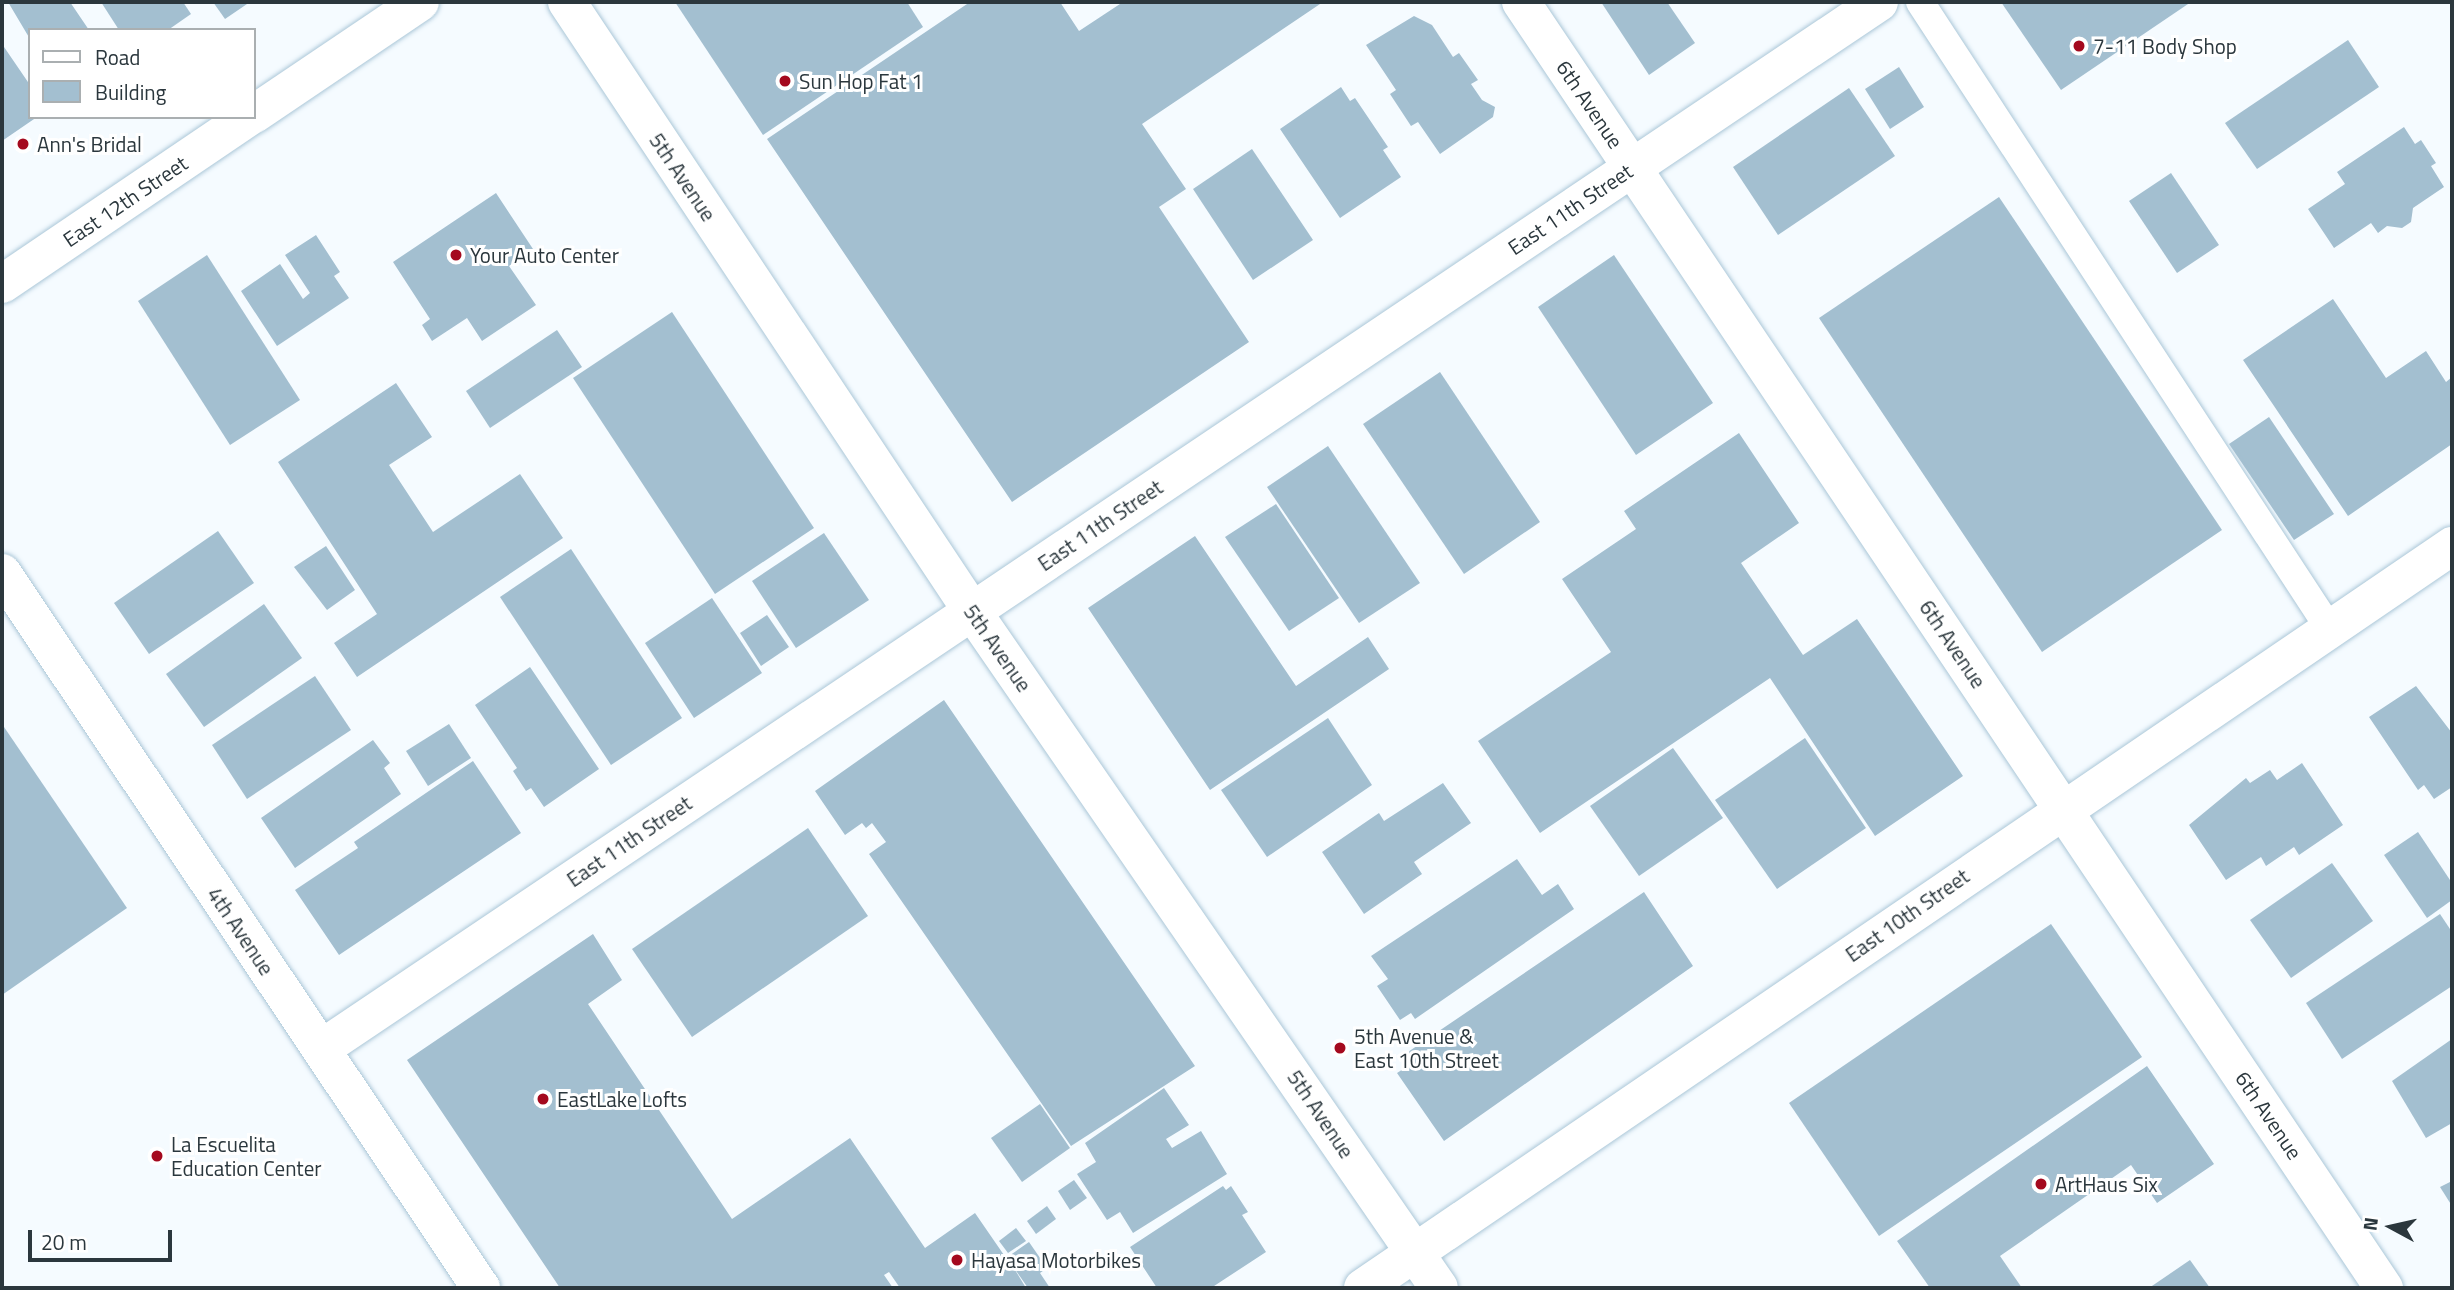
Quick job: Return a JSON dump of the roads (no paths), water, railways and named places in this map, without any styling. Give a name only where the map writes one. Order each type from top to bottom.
[{"type":"street","points":[[256,113],[420,2]]},
{"type":"street","name":"5th Avenue","points":[[567,2],[972,611],[1439,1288]]},
{"type":"street","name":"6th Avenue","points":[[1521,2],[2384,1288]]},
{"type":"street","name":"East 11th Street","points":[[321,1049],[1879,2]]},
{"type":"street","name":"East 12th Street","points":[[2,284],[246,119]]},
{"type":"street","name":"East 10th Street","points":[[1363,1288],[2063,807],[2452,546]]},
{"type":"street","name":"4th Avenue","points":[[2,573],[481,1288]]},
{"type":"lane","points":[[1920,2],[2329,628]]},
{"type":"place","name":"7-11 Body Shop","points":[[2079,46]]},
{"type":"place","name":"Sun Hop Fat 1","points":[[785,81]]},
{"type":"place","name":"Ann's Bridal","points":[[23,144]]},
{"type":"place","name":"Your Auto Center","points":[[456,255]]},
{"type":"place","name":"5th Avenue & East 10th Street","points":[[1340,1048]]},
{"type":"place","name":"EastLake Lofts","points":[[543,1099]]},
{"type":"place","name":"La Escuelita Education Center","points":[[157,1156]]},
{"type":"place","name":"ArtHaus Six","points":[[2041,1184]]},
{"type":"place","name":"Hayasa Motorbikes","points":[[957,1260]]}]
